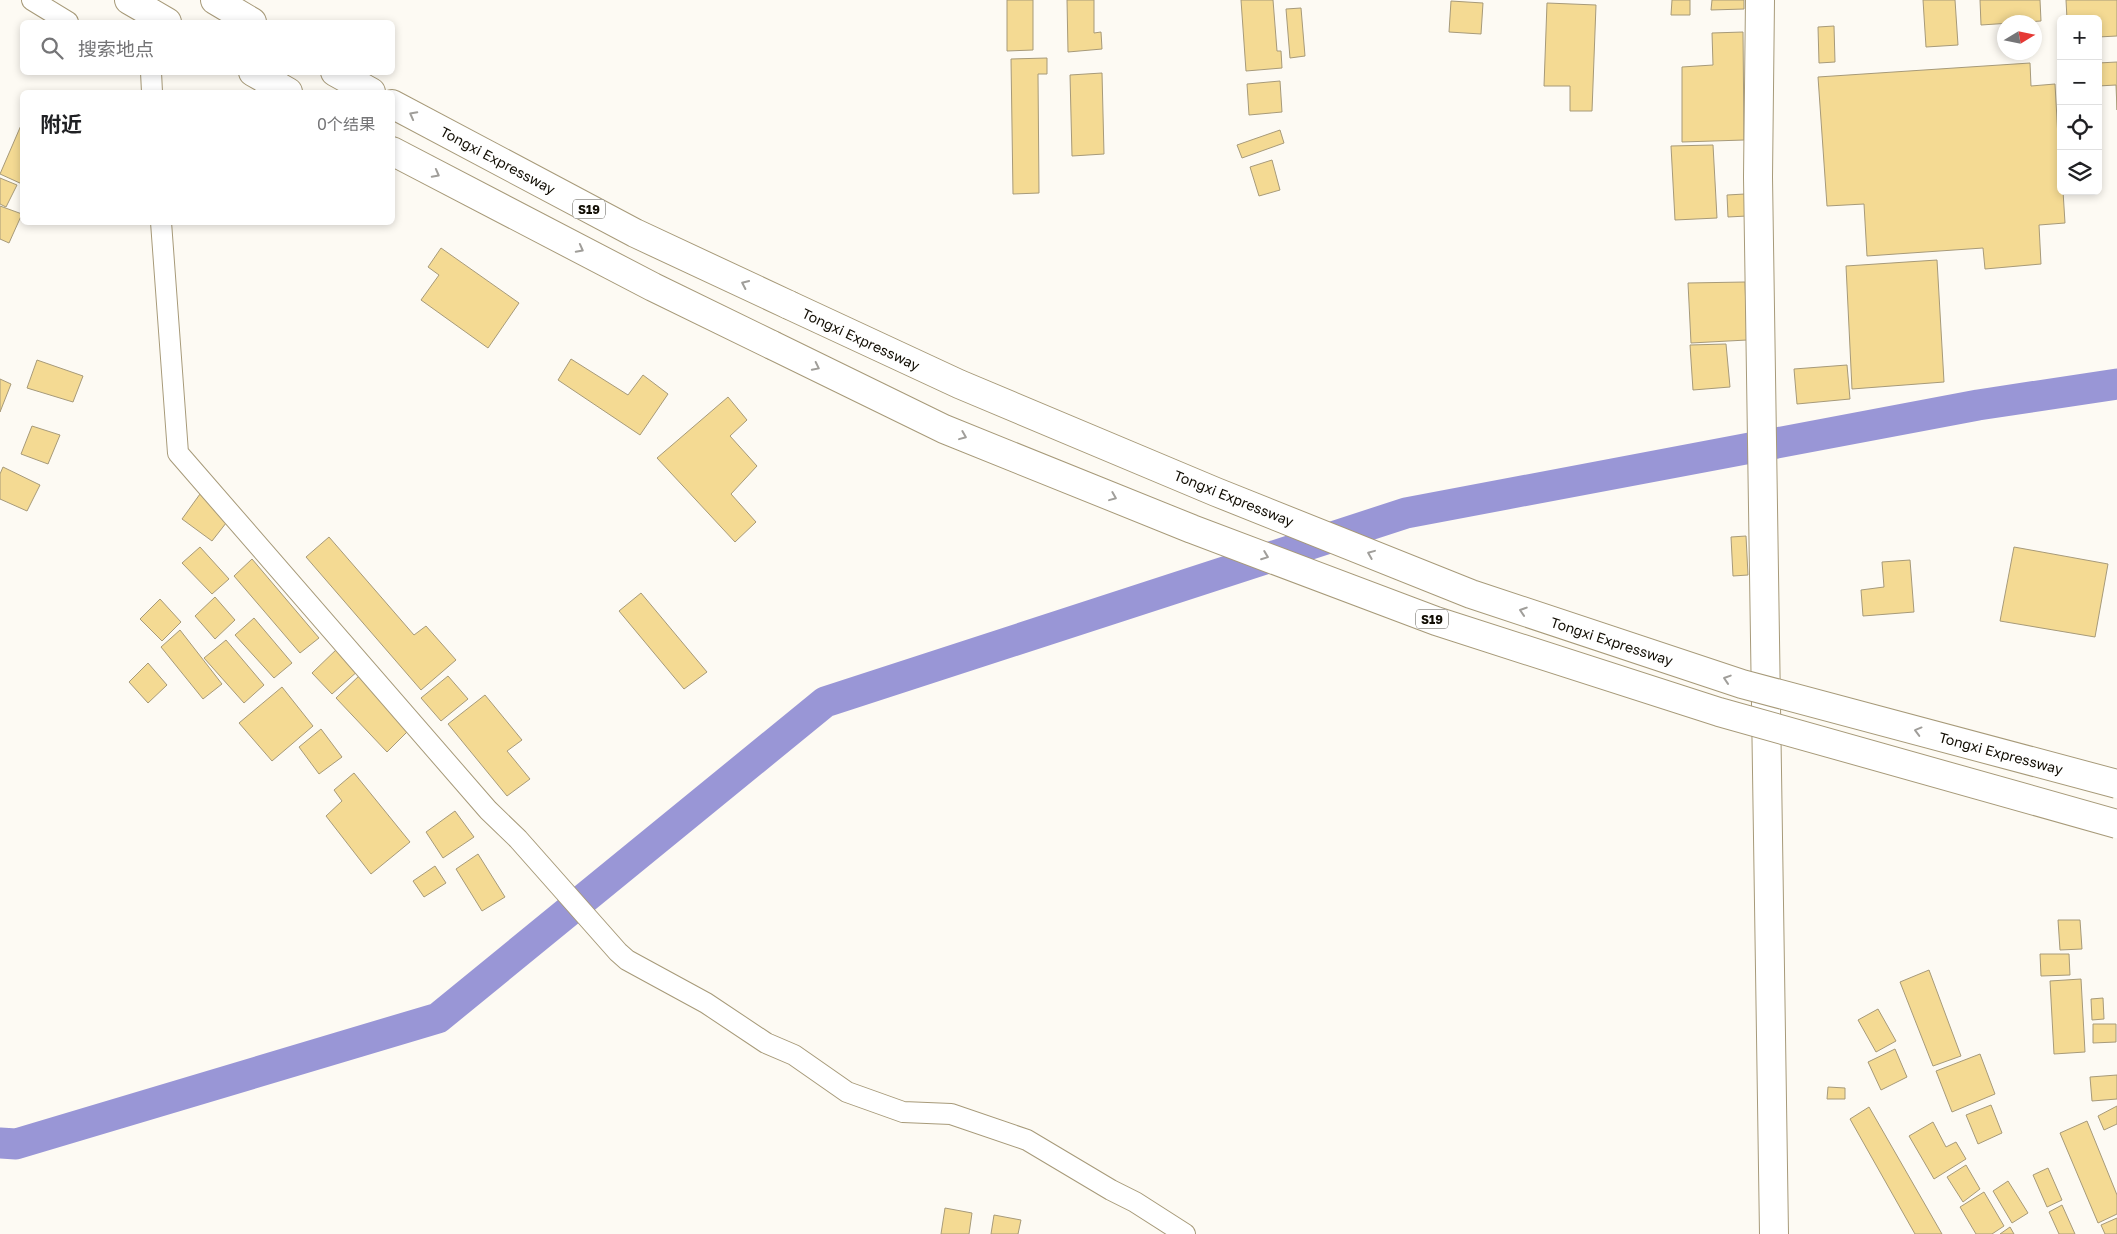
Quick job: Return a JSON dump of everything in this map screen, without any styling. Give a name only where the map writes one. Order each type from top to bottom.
[{"type":"main road","points":[[129,0],[164,20]]},
{"type":"main road","points":[[215,0],[249,20]]},
{"type":"main road","points":[[1760,0],[1758,177],[1774,1234]]},
{"type":"main road","points":[[259,75],[285,90]]},
{"type":"main road","points":[[340,75],[367,90]]},
{"type":"main road","name":"Tongxi Expressway","points":[[395,106],[635,233],[959,384],[1216,492],[1471,594],[1742,684],[2117,784]]},
{"type":"main road","name":"S19","points":[[395,153],[653,288],[944,429],[1192,529],[1436,621],[1719,712],[2117,824]]},
{"type":"street","points":[[32,0],[65,20]]},
{"type":"street","points":[[162,225],[178,453],[488,810],[518,839],[618,952],[627,960],[706,1003],[766,1043],[794,1055],[847,1092],[903,1112],[951,1114],[1027,1140],[1110,1190],[1135,1202],[1185,1234]]},
{"type":"building","points":[[1007,0],[1033,0],[1033,50],[1007,51]]},
{"type":"building","points":[[1067,0],[1094,0],[1094,33],[1101,32],[1102,49],[1068,52]]},
{"type":"building","points":[[1241,0],[1273,0],[1277,51],[1281,51],[1282,68],[1246,71]]},
{"type":"building","points":[[1672,0],[1690,0],[1690,15],[1671,15]]},
{"type":"building","points":[[1712,0],[1744,0],[1744,9],[1711,10]]},
{"type":"building","points":[[1923,0],[1955,0],[1958,45],[1926,47]]},
{"type":"building","points":[[1980,0],[2040,0],[2041,15],[1997,15],[1997,24],[1981,25]]},
{"type":"building","points":[[2066,0],[2117,0],[2117,36],[2102,37],[2102,15],[2067,15]]},
{"type":"building","points":[[1451,1],[1483,3],[1481,34],[1449,32]]},
{"type":"building","points":[[1547,3],[1596,5],[1592,111],[1570,111],[1570,86],[1544,86]]},
{"type":"building","points":[[1301,8],[1305,56],[1290,58],[1286,9]]},
{"type":"building","points":[[1834,26],[1835,62],[1819,63],[1818,27]]},
{"type":"building","points":[[1743,32],[1744,140],[1682,142],[1682,67],[1713,65],[1712,33]]},
{"type":"building","points":[[1047,58],[1047,74],[1038,74],[1039,193],[1013,194],[1011,59]]},
{"type":"building","points":[[2117,62],[2117,110],[2116,85],[2102,86],[2102,63]]},
{"type":"building","points":[[2030,63],[2031,86],[2055,84],[2057,195],[2063,195],[2065,223],[2039,225],[2041,264],[1985,269],[1983,248],[1867,256],[1864,204],[1827,206],[1818,77]]},
{"type":"building","points":[[1102,73],[1104,154],[1072,156],[1070,75]]},
{"type":"building","points":[[1280,81],[1282,112],[1249,115],[1247,84]]},
{"type":"building","points":[[20,128],[20,183],[0,174]]},
{"type":"building","points":[[1280,130],[1284,143],[1242,158],[1237,145]]},
{"type":"building","points":[[1713,145],[1717,218],[1675,220],[1671,146]]},
{"type":"building","points":[[1272,160],[1280,190],[1259,196],[1250,167]]},
{"type":"building","points":[[0,178],[17,185],[6,207],[0,204]]},
{"type":"building","points":[[1745,194],[1747,216],[1728,217],[1727,195]]},
{"type":"building","points":[[0,206],[20,213],[20,218],[9,243],[0,239]]},
{"type":"building","points":[[441,248],[519,303],[488,348],[421,300],[439,275],[428,267]]},
{"type":"building","points":[[1937,260],[1944,382],[1852,389],[1846,266]]},
{"type":"building","points":[[1745,282],[1747,340],[1691,343],[1688,283]]},
{"type":"building","points":[[1726,344],[1730,387],[1693,390],[1690,345]]},
{"type":"building","points":[[571,359],[628,395],[643,375],[668,394],[640,435],[558,380]]},
{"type":"building","points":[[37,360],[83,376],[73,402],[27,388]]},
{"type":"building","points":[[1847,365],[1850,399],[1797,404],[1794,369]]},
{"type":"building","points":[[0,379],[11,384],[0,412]]},
{"type":"building","points":[[728,397],[747,420],[730,436],[757,466],[731,494],[756,522],[735,542],[657,458]]},
{"type":"building","points":[[32,426],[60,435],[48,464],[21,454]]},
{"type":"building","points":[[3,467],[40,485],[27,511],[0,499],[0,474]]},
{"type":"building","points":[[200,494],[230,518],[212,541],[182,519]]},
{"type":"building","points":[[1746,536],[1748,575],[1733,576],[1731,537]]},
{"type":"building","points":[[329,537],[414,635],[426,626],[456,660],[421,690],[306,557]]},
{"type":"building","points":[[200,547],[229,579],[212,594],[182,563]]},
{"type":"building","points":[[2014,547],[2108,564],[2095,637],[2000,621]]},
{"type":"building","points":[[252,559],[319,638],[300,653],[234,576]]},
{"type":"building","points":[[1910,560],[1914,612],[1863,616],[1861,590],[1884,587],[1882,562]]},
{"type":"building","points":[[641,593],[707,672],[684,689],[619,611]]},
{"type":"building","points":[[215,597],[235,620],[215,639],[195,616]]},
{"type":"building","points":[[160,599],[181,622],[162,641],[140,619]]},
{"type":"building","points":[[254,618],[292,663],[274,678],[235,635]]},
{"type":"building","points":[[180,630],[222,684],[203,699],[161,647]]},
{"type":"building","points":[[226,640],[264,685],[244,703],[204,658]]},
{"type":"building","points":[[339,647],[359,670],[332,694],[312,673]]},
{"type":"building","points":[[148,663],[167,685],[148,703],[129,682]]},
{"type":"building","points":[[361,674],[409,730],[387,752],[336,698]]},
{"type":"building","points":[[448,676],[468,699],[441,721],[421,698]]},
{"type":"building","points":[[282,687],[313,726],[272,761],[239,723]]},
{"type":"building","points":[[485,695],[522,740],[507,751],[530,779],[507,796],[448,724]]},
{"type":"building","points":[[321,729],[342,757],[319,774],[299,747]]},
{"type":"building","points":[[354,773],[410,842],[371,874],[326,816],[342,801],[334,790]]},
{"type":"building","points":[[455,811],[474,837],[443,858],[426,832]]},
{"type":"building","points":[[478,854],[505,897],[482,911],[456,869]]},
{"type":"building","points":[[435,866],[446,883],[424,897],[413,881]]},
{"type":"building","points":[[2058,920],[2080,920],[2082,949],[2060,950]]},
{"type":"building","points":[[2040,954],[2069,954],[2070,975],[2041,976]]},
{"type":"building","points":[[1929,970],[1961,1056],[1933,1066],[1900,982]]},
{"type":"building","points":[[2081,979],[2085,1052],[2054,1054],[2050,981]]},
{"type":"building","points":[[2103,998],[2104,1019],[2092,1020],[2091,999]]},
{"type":"building","points":[[1878,1009],[1896,1041],[1876,1052],[1858,1020]]},
{"type":"building","points":[[2093,1024],[2116,1024],[2116,1042],[2093,1043]]},
{"type":"building","points":[[1895,1049],[1907,1077],[1881,1090],[1868,1062]]},
{"type":"building","points":[[1980,1054],[1995,1094],[1952,1112],[1936,1071]]},
{"type":"building","points":[[2117,1075],[2117,1099],[2092,1101],[2090,1077]]},
{"type":"building","points":[[1828,1087],[1845,1088],[1845,1099],[1827,1099]]},
{"type":"building","points":[[1991,1105],[2002,1133],[1978,1144],[1966,1115]]},
{"type":"building","points":[[2117,1106],[2117,1124],[2104,1130],[2098,1116]]},
{"type":"building","points":[[1869,1107],[1942,1234],[1915,1234],[1850,1119]]},
{"type":"building","points":[[2087,1121],[2117,1195],[2117,1214],[2098,1223],[2060,1133]]},
{"type":"building","points":[[1933,1122],[1946,1147],[1956,1142],[1966,1159],[1934,1179],[1909,1136]]},
{"type":"building","points":[[1966,1165],[1980,1189],[1963,1202],[1947,1177]]},
{"type":"building","points":[[2048,1168],[2062,1200],[2047,1207],[2033,1175]]},
{"type":"building","points":[[2008,1181],[2028,1213],[2012,1223],[1993,1191]]},
{"type":"building","points":[[1984,1192],[2004,1226],[1992,1234],[1976,1234],[1960,1207]]},
{"type":"building","points":[[2062,1205],[2075,1234],[2059,1234],[2049,1212]]},
{"type":"building","points":[[945,1208],[972,1213],[969,1234],[941,1234]]},
{"type":"building","points":[[994,1215],[1021,1220],[1018,1234],[991,1234]]},
{"type":"building","points":[[2117,1218],[2117,1234],[2105,1234],[2101,1225]]},
{"type":"building","points":[[2010,1227],[2014,1234],[2000,1234]]},
{"type":"waterway","points":[[0,1143],[16,1144],[438,1018],[825,702],[1406,513],[1978,405],[2117,384]]}]
